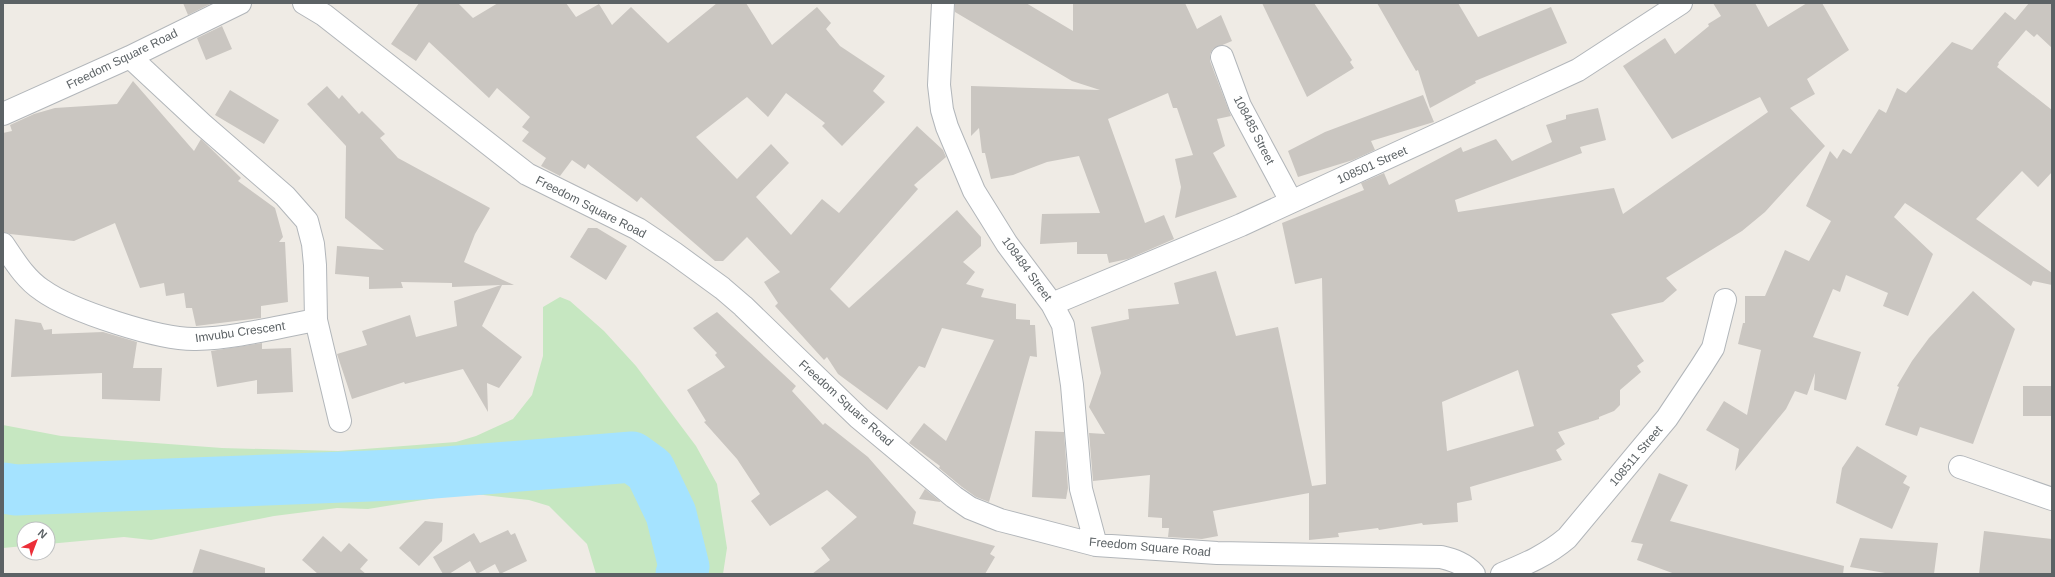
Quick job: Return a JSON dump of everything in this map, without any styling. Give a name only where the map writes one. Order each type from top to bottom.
[{"type":"street","name":"Freedom Square Road","points":[[3,114],[130,57],[240,3]]},
{"type":"street","name":"Freedom Square Road","points":[[304,3],[329,19],[527,174],[638,229],[674,252],[722,288],[743,306],[859,418],[954,497],[970,508],[1000,520],[1096,545],[1217,554],[1441,557],[1463,565],[1474,574]]},
{"type":"street","name":"108484 Street","points":[[943,3],[939,85],[942,110],[952,144],[974,191],[1007,244],[1052,304],[1063,325],[1066,340],[1082,489],[1096,545]]},
{"type":"street","name":"108501 Street","points":[[1052,304],[1241,225],[1578,70],[1681,3]]},
{"type":"street","points":[[130,57],[202,124],[286,196],[306,221],[313,244],[316,320],[340,421]]},
{"type":"street","name":"108485 Street","points":[[1222,57],[1240,106],[1291,201]]},
{"type":"street","name":"Imvubu Crescent","points":[[3,244],[21,270],[40,290],[58,301],[105,319],[165,336],[202,339],[316,320]]},
{"type":"street","name":"108511 Street","points":[[1502,574],[1532,562],[1552,550],[1567,538],[1667,418],[1713,348],[1725,300]]},
{"type":"street","points":[[1960,467],[2052,499]]},
{"type":"green space","points":[[560,297],[570,301],[604,331],[636,366],[696,446],[717,484],[727,548],[723,574],[596,574],[587,544],[549,506],[529,500],[466,493],[368,509],[337,508],[274,516],[151,540],[124,537],[56,543],[56,521],[16,521],[16,547],[3,548],[3,425],[61,436],[222,448],[338,451],[456,442],[476,436],[513,419],[532,395],[543,356],[543,307]]},
{"type":"building","points":[[183,3],[212,3],[188,15]]},
{"type":"building","points":[[419,3],[458,3],[473,18],[498,3],[566,3],[576,17],[599,4],[612,25],[631,7],[668,43],[717,3],[746,3],[772,45],[817,7],[831,23],[826,29],[840,46],[885,76],[873,91],[885,102],[842,146],[822,126],[825,123],[786,93],[768,117],[747,97],[696,137],[737,179],[771,144],[789,163],[756,197],[791,235],[822,199],[839,213],[917,126],[943,150],[946,157],[914,185],[918,189],[830,289],[849,308],[957,210],[981,237],[981,246],[963,262],[975,272],[966,284],[984,289],[981,297],[1016,304],[1016,319],[1030,320],[1030,325],[1035,325],[1037,357],[1030,356],[989,502],[976,497],[962,487],[939,468],[940,466],[909,443],[924,423],[946,441],[994,340],[942,328],[925,368],[919,366],[887,410],[838,374],[827,357],[824,360],[775,306],[778,303],[764,282],[780,272],[747,237],[723,261],[715,261],[641,197],[637,202],[588,164],[585,169],[572,160],[560,176],[541,166],[546,158],[522,141],[529,132],[522,127],[530,117],[497,88],[489,98],[429,42],[416,61],[391,44]]},
{"type":"building","points":[[955,3],[1026,3],[1073,31],[1073,3],[1185,3],[1197,29],[1221,15],[1232,41],[1213,49],[1210,54],[1210,61],[1231,116],[1217,119],[1225,146],[1213,153],[1237,197],[1175,218],[1181,187],[1175,159],[1193,155],[1177,108],[1173,108],[1168,93],[1108,119],[1145,223],[1164,215],[1174,239],[1128,259],[1109,263],[1107,254],[1077,254],[1077,242],[1040,244],[1042,214],[1100,213],[1079,156],[1047,162],[1013,175],[991,179],[985,153],[982,153],[979,128],[971,136],[971,86],[1100,90],[1072,81],[955,12]]},
{"type":"building","points":[[1262,3],[1314,3],[1352,60],[1350,62],[1354,68],[1307,97]]},
{"type":"building","points":[[1377,3],[1458,3],[1478,37],[1551,7],[1567,43],[1475,81],[1476,83],[1430,108],[1418,70],[1416,71]]},
{"type":"building","points":[[1713,3],[1755,3],[1768,27],[1807,3],[1822,3],[1849,50],[1807,79],[1815,94],[1790,108],[1825,146],[1765,212],[1742,231],[1666,278],[1677,290],[1663,302],[1611,314],[1644,361],[1637,366],[1641,372],[1620,390],[1620,405],[1614,411],[1599,417],[1599,419],[1558,432],[1565,444],[1556,450],[1562,460],[1470,487],[1472,500],[1457,503],[1458,522],[1423,525],[1422,523],[1379,530],[1378,528],[1338,533],[1339,537],[1309,540],[1309,493],[1213,511],[1218,536],[1202,539],[1168,537],[1169,528],[1162,528],[1162,518],[1148,517],[1150,475],[1093,481],[1089,433],[1105,434],[1089,407],[1101,373],[1091,327],[1129,319],[1128,309],[1179,304],[1174,283],[1216,271],[1236,336],[1278,327],[1312,486],[1326,484],[1322,278],[1295,284],[1282,223],[1364,190],[1361,183],[1384,173],[1389,185],[1461,147],[1463,152],[1496,139],[1512,161],[1552,142],[1546,125],[1566,119],[1566,115],[1598,108],[1606,140],[1580,147],[1582,153],[1455,200],[1458,212],[1614,188],[1623,214],[1768,112],[1760,97],[1672,139],[1623,66],[1665,38],[1675,54],[1709,26],[1708,24],[1721,16]],"holes":[[[1518,370],[1534,426],[1447,451],[1442,402]]]},
{"type":"building","points":[[2029,3],[2052,3],[2052,48],[2037,34],[2034,37],[2026,30],[1998,63],[1999,64],[1997,67],[2052,110],[2052,172],[2038,187],[2022,171],[1976,219],[2052,273],[2052,285],[2033,281],[2031,286],[1905,203],[1894,217],[1933,254],[1908,316],[1883,306],[1888,293],[1846,275],[1840,292],[1833,289],[1813,337],[1861,352],[1846,400],[1814,390],[1815,373],[1807,395],[1795,391],[1786,409],[1735,471],[1739,449],[1706,430],[1724,401],[1747,415],[1761,350],[1738,344],[1743,323],[1745,323],[1745,296],[1765,296],[1785,250],[1809,261],[1831,221],[1806,206],[1830,151],[1837,159],[1843,149],[1851,154],[1879,109],[1886,113],[1897,88],[1906,93],[1952,42],[1972,50],[2005,12],[2015,20]]},
{"type":"building","points":[[222,26],[232,49],[206,60],[197,38]]},
{"type":"building","points":[[133,81],[194,151],[201,139],[241,178],[238,181],[275,208],[283,237],[279,242],[285,242],[288,302],[261,306],[261,318],[196,326],[192,308],[186,308],[184,293],[166,296],[164,283],[140,288],[115,223],[74,241],[3,232],[3,133],[12,131],[10,125],[34,114],[55,108],[117,104]]},
{"type":"building","points":[[327,86],[339,99],[342,95],[359,114],[362,111],[385,134],[380,138],[398,158],[490,208],[475,234],[464,262],[514,285],[502,285],[482,326],[522,357],[499,388],[487,383],[488,412],[463,369],[405,384],[404,382],[352,399],[337,354],[367,345],[362,331],[410,315],[416,337],[457,326],[454,301],[501,285],[452,287],[452,283],[401,282],[403,288],[369,289],[369,277],[335,274],[337,246],[384,250],[345,218],[346,146],[307,104]]},
{"type":"building","points":[[230,90],[279,120],[264,144],[215,115]]},
{"type":"building","points":[[1423,95],[1434,122],[1371,141],[1375,150],[1353,160],[1298,177],[1288,151],[1325,132]]},
{"type":"building","points":[[588,228],[597,228],[627,246],[606,280],[570,257]]},
{"type":"building","points":[[1973,291],[2015,329],[1973,444],[1920,427],[1917,436],[1885,425],[1899,387],[1897,386],[1912,361],[1929,338]]},
{"type":"building","points":[[717,312],[796,386],[792,391],[823,425],[825,423],[868,457],[916,512],[913,524],[995,546],[990,554],[995,557],[985,574],[812,574],[830,560],[821,548],[857,517],[827,490],[770,526],[751,501],[760,494],[737,459],[704,422],[706,421],[687,390],[725,367],[715,355],[717,353],[693,328]]},
{"type":"building","points":[[15,319],[41,323],[44,330],[52,329],[52,334],[103,332],[137,342],[133,368],[162,368],[160,401],[102,399],[102,373],[11,377]]},
{"type":"building","points":[[262,343],[262,349],[291,348],[293,392],[257,394],[257,380],[217,387],[211,351]]},
{"type":"building","points":[[2023,386],[2052,386],[2052,416],[2023,416]]},
{"type":"building","points":[[1035,431],[1064,432],[1068,488],[1066,499],[1032,497]]},
{"type":"building","points":[[1857,446],[1907,476],[1903,483],[1910,487],[1892,529],[1836,503],[1842,468]]},
{"type":"building","points":[[1659,473],[1688,485],[1670,521],[1844,566],[1843,574],[1675,574],[1637,560],[1643,544],[1631,542]]},
{"type":"building","points":[[925,489],[941,502],[919,499]]},
{"type":"building","points":[[425,521],[443,523],[442,541],[419,566],[399,548]]},
{"type":"building","points":[[508,530],[511,535],[515,533],[527,561],[500,574],[495,564],[477,574],[470,561],[449,574],[443,574],[433,557],[474,533],[480,543]]},
{"type":"building","points":[[1984,531],[2052,539],[2052,574],[1979,574]]},
{"type":"building","points":[[323,536],[341,552],[349,543],[368,560],[360,569],[366,574],[318,574],[302,560]]},
{"type":"building","points":[[1860,538],[1938,543],[1934,574],[1891,574],[1850,567]]},
{"type":"building","points":[[200,549],[265,568],[265,574],[192,574]]},
{"type":"waterway","points":[[3,488],[16,490],[421,474],[632,457],[650,470],[671,514],[684,567],[681,574]]}]
